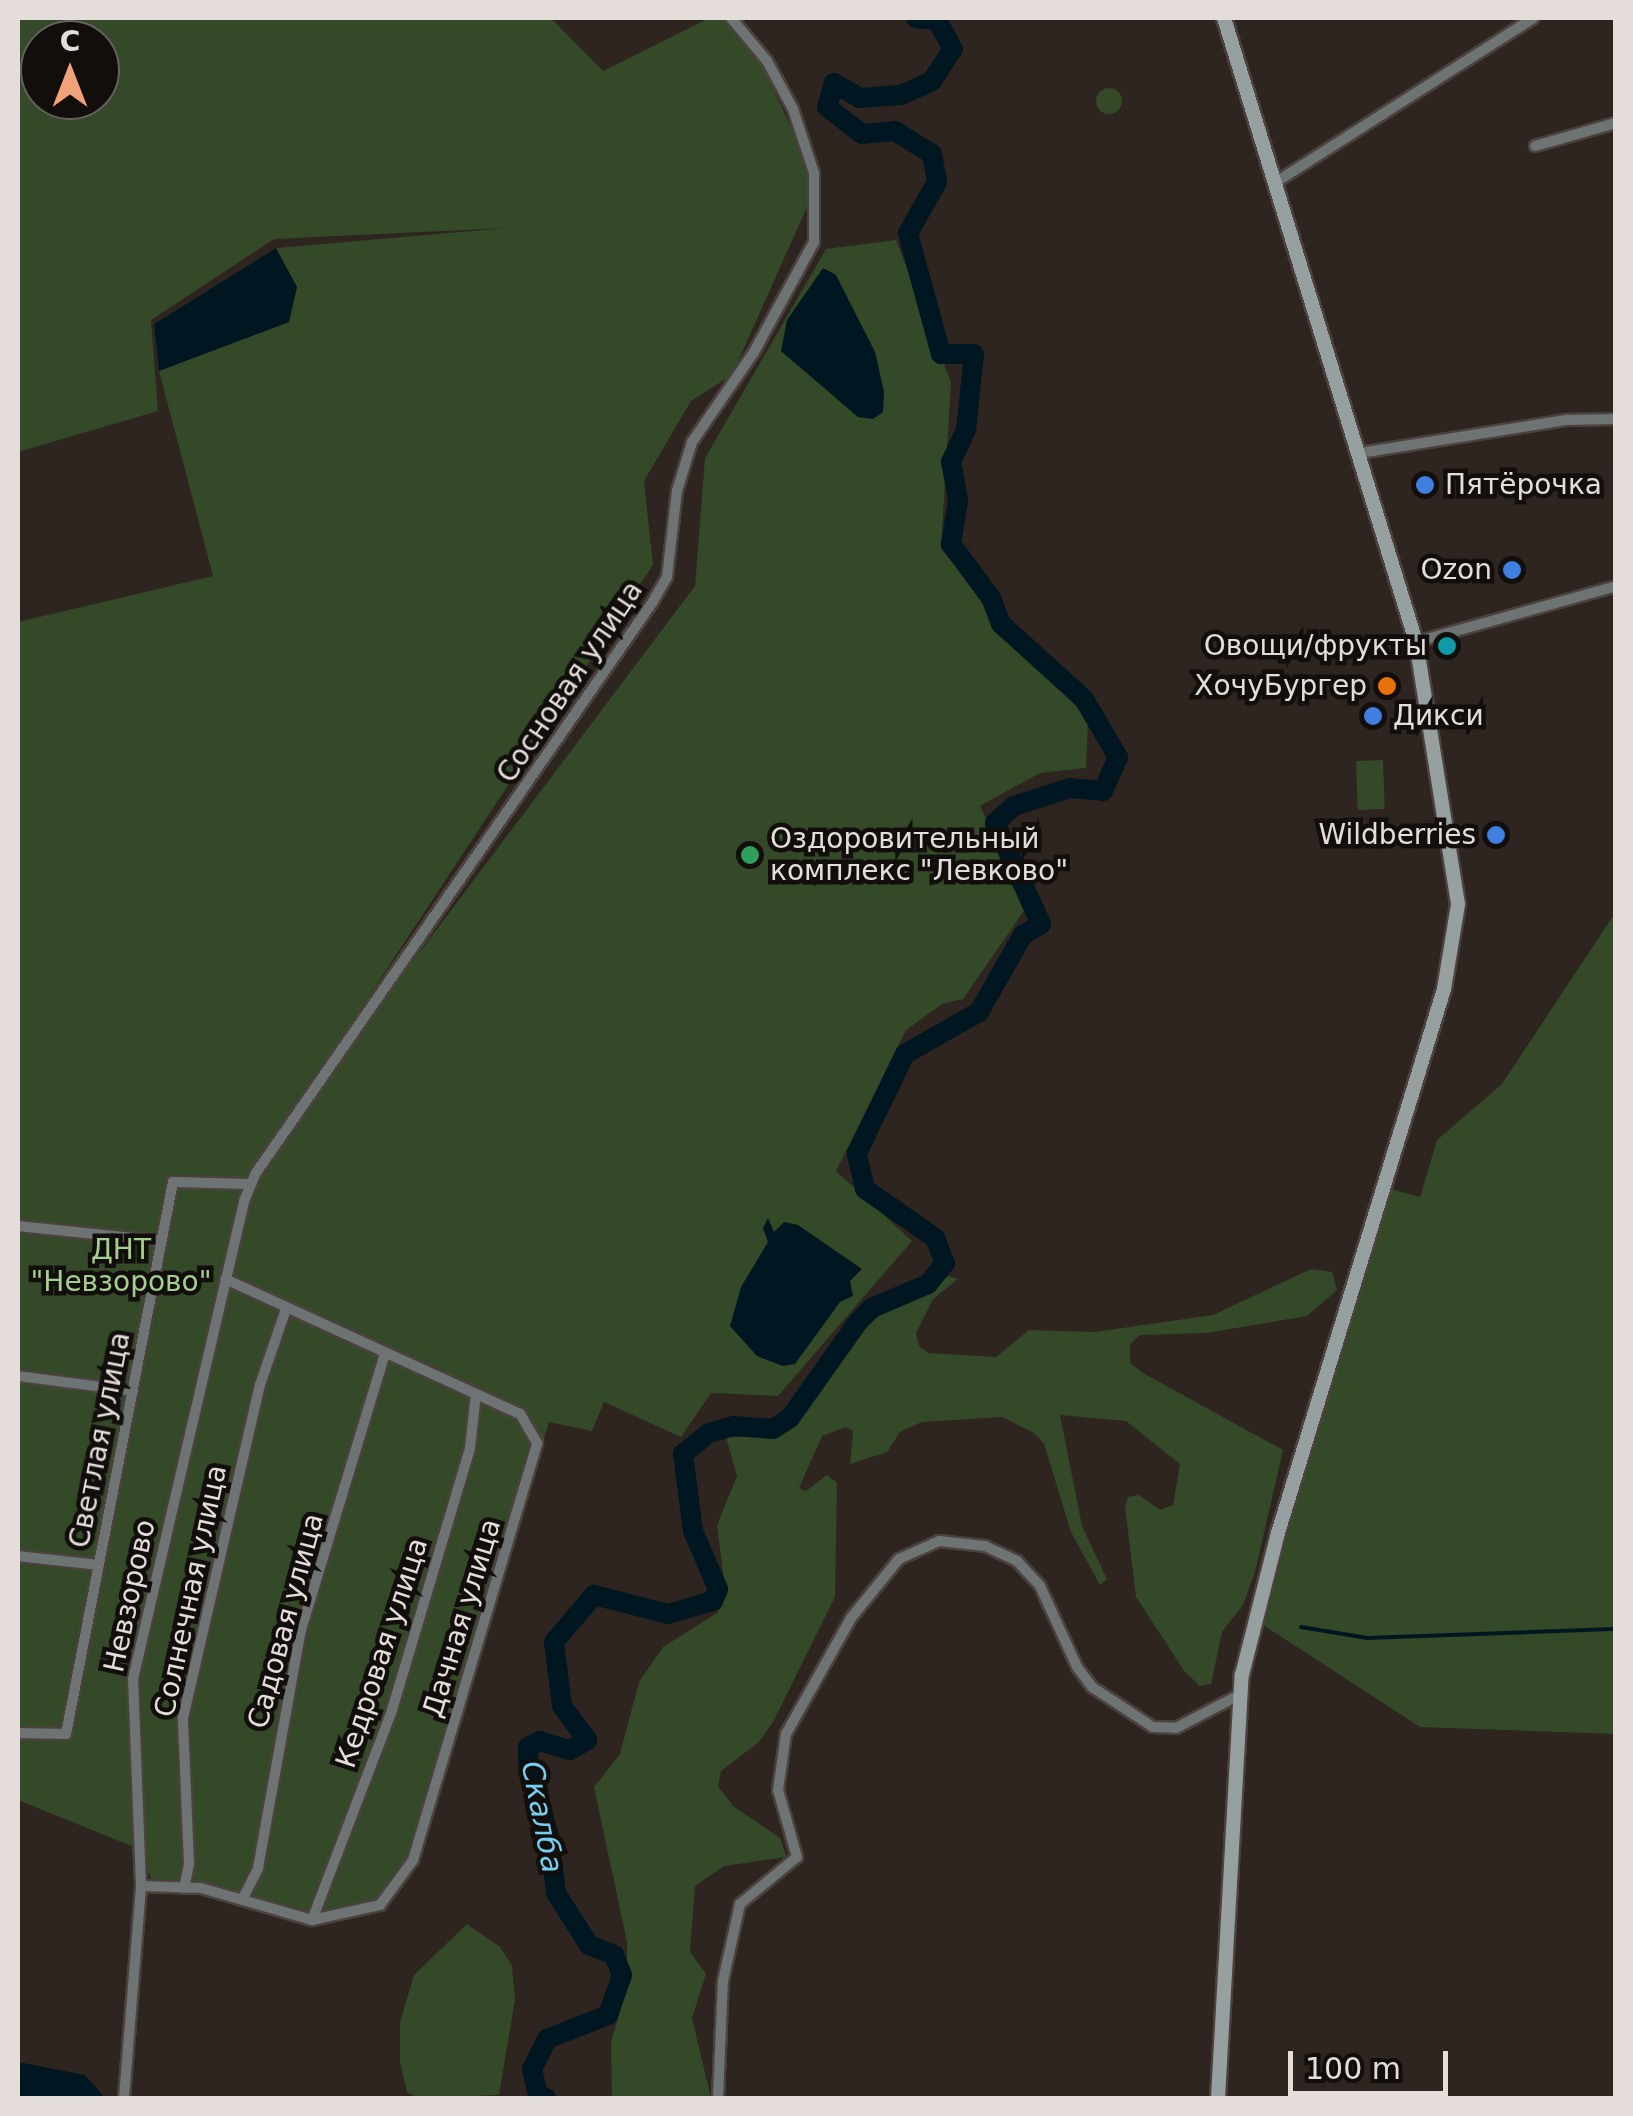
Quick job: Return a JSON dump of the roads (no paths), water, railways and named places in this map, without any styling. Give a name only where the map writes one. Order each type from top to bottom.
[{"type":"street","name":"Сосновая улица","points":[[253,1178],[652,603],[667,577],[677,491],[692,442],[746,365],[814,242],[814,172],[792,109],[767,61],[731,18]]},
{"type":"street","points":[[1218,2098],[1239,1696],[1274,1550],[1452,954],[1458,904],[1454,854],[1416,642],[1224,18]]},
{"type":"street","points":[[1276,182],[1532,18]]},
{"type":"street","points":[[1535,146],[1616,123]]},
{"type":"street","points":[[1360,453],[1567,420],[1616,418]]},
{"type":"street","points":[[1416,642],[1616,586]]},
{"type":"street","name":"Светлая улица","points":[[18,1732],[66,1734],[173,1182],[253,1178]]},
{"type":"street","name":"Невзорово","points":[[124,2098],[141,1886],[133,1679],[225,1279],[253,1178]]},
{"type":"street","points":[[18,1226],[161,1241]]},
{"type":"street","name":"Дачная улица","points":[[141,1886],[184,1888],[312,1920],[380,1905],[413,1860],[537,1443],[520,1414],[225,1279]]},
{"type":"street","name":"Солнечная улица","points":[[184,1888],[189,1864],[183,1718],[260,1385],[286,1309]]},
{"type":"street","name":"Садовая улица","points":[[242,1900],[258,1868],[301,1630],[385,1354]]},
{"type":"street","points":[[18,1376],[132,1391]]},
{"type":"street","name":"Кедровая улица","points":[[312,1920],[392,1710],[470,1448],[476,1394]]},
{"type":"street","points":[[718,2098],[723,1981],[740,1904],[796,1857],[778,1790],[786,1734],[851,1618],[899,1558],[949,1541],[985,1546],[1017,1562],[1040,1586],[1076,1668],[1092,1687],[1152,1727],[1176,1728],[1239,1696]]},
{"type":"street","points":[[18,1556],[98,1566]]},
{"type":"water","points":[[276,248],[297,287],[289,322],[159,371],[154,324]]},
{"type":"water","points":[[823,268],[836,275],[875,352],[884,392],[883,412],[873,419],[858,417],[781,351],[787,320]]},
{"type":"water","points":[[768,1218],[774,1232],[784,1222],[798,1225],[862,1269],[850,1281],[853,1296],[840,1302],[795,1364],[783,1366],[757,1356],[730,1326],[741,1287],[768,1242],[763,1228]]},
{"type":"water","points":[[18,2062],[85,2075],[105,2098],[18,2098]]},
{"type":"waterway","name":"Скалба","points":[[546,2098],[538,2095],[532,2069],[547,2039],[608,2015],[622,1975],[614,1955],[589,1945],[556,1893],[549,1836],[528,1762],[528,1747],[540,1741],[570,1750],[587,1740],[562,1706],[554,1642],[594,1595],[668,1614],[713,1601],[718,1589],[693,1531],[683,1454],[709,1433],[733,1426],[773,1429],[790,1418],[858,1322],[872,1308],[928,1284],[945,1263],[935,1238],[865,1189],[857,1153],[905,1054],[979,1012],[1023,935],[1041,924],[995,823],[1014,806],[1070,788],[1103,791],[1118,757],[1084,699],[1001,624],[991,598],[951,544],[958,501],[951,462],[966,430],[974,354],[941,354],[908,233],[937,182],[932,154],[895,131],[862,134],[827,107],[834,83],[860,98],[901,95],[932,81],[953,49],[937,20],[916,18]]},
{"type":"waterway","points":[[1301,1627],[1367,1638],[1616,1629]]},
{"type":"place","name":"Пятёрочка","points":[[1425,485]]},
{"type":"place","name":"Ozon","points":[[1512,570]]},
{"type":"place","name":"Овощи/фрукты","points":[[1447,646]]},
{"type":"place","name":"ХочуБургер","points":[[1387,686]]},
{"type":"place","name":"Дикси","points":[[1373,716]]},
{"type":"place","name":"Wildberries","points":[[1496,835]]},
{"type":"place","name":"Оздоровительный комплекс \"Левково\"","points":[[750,855]]},
{"type":"park label","name":"ДНТ \"Невзорово\"","points":[[121,1266]]}]
